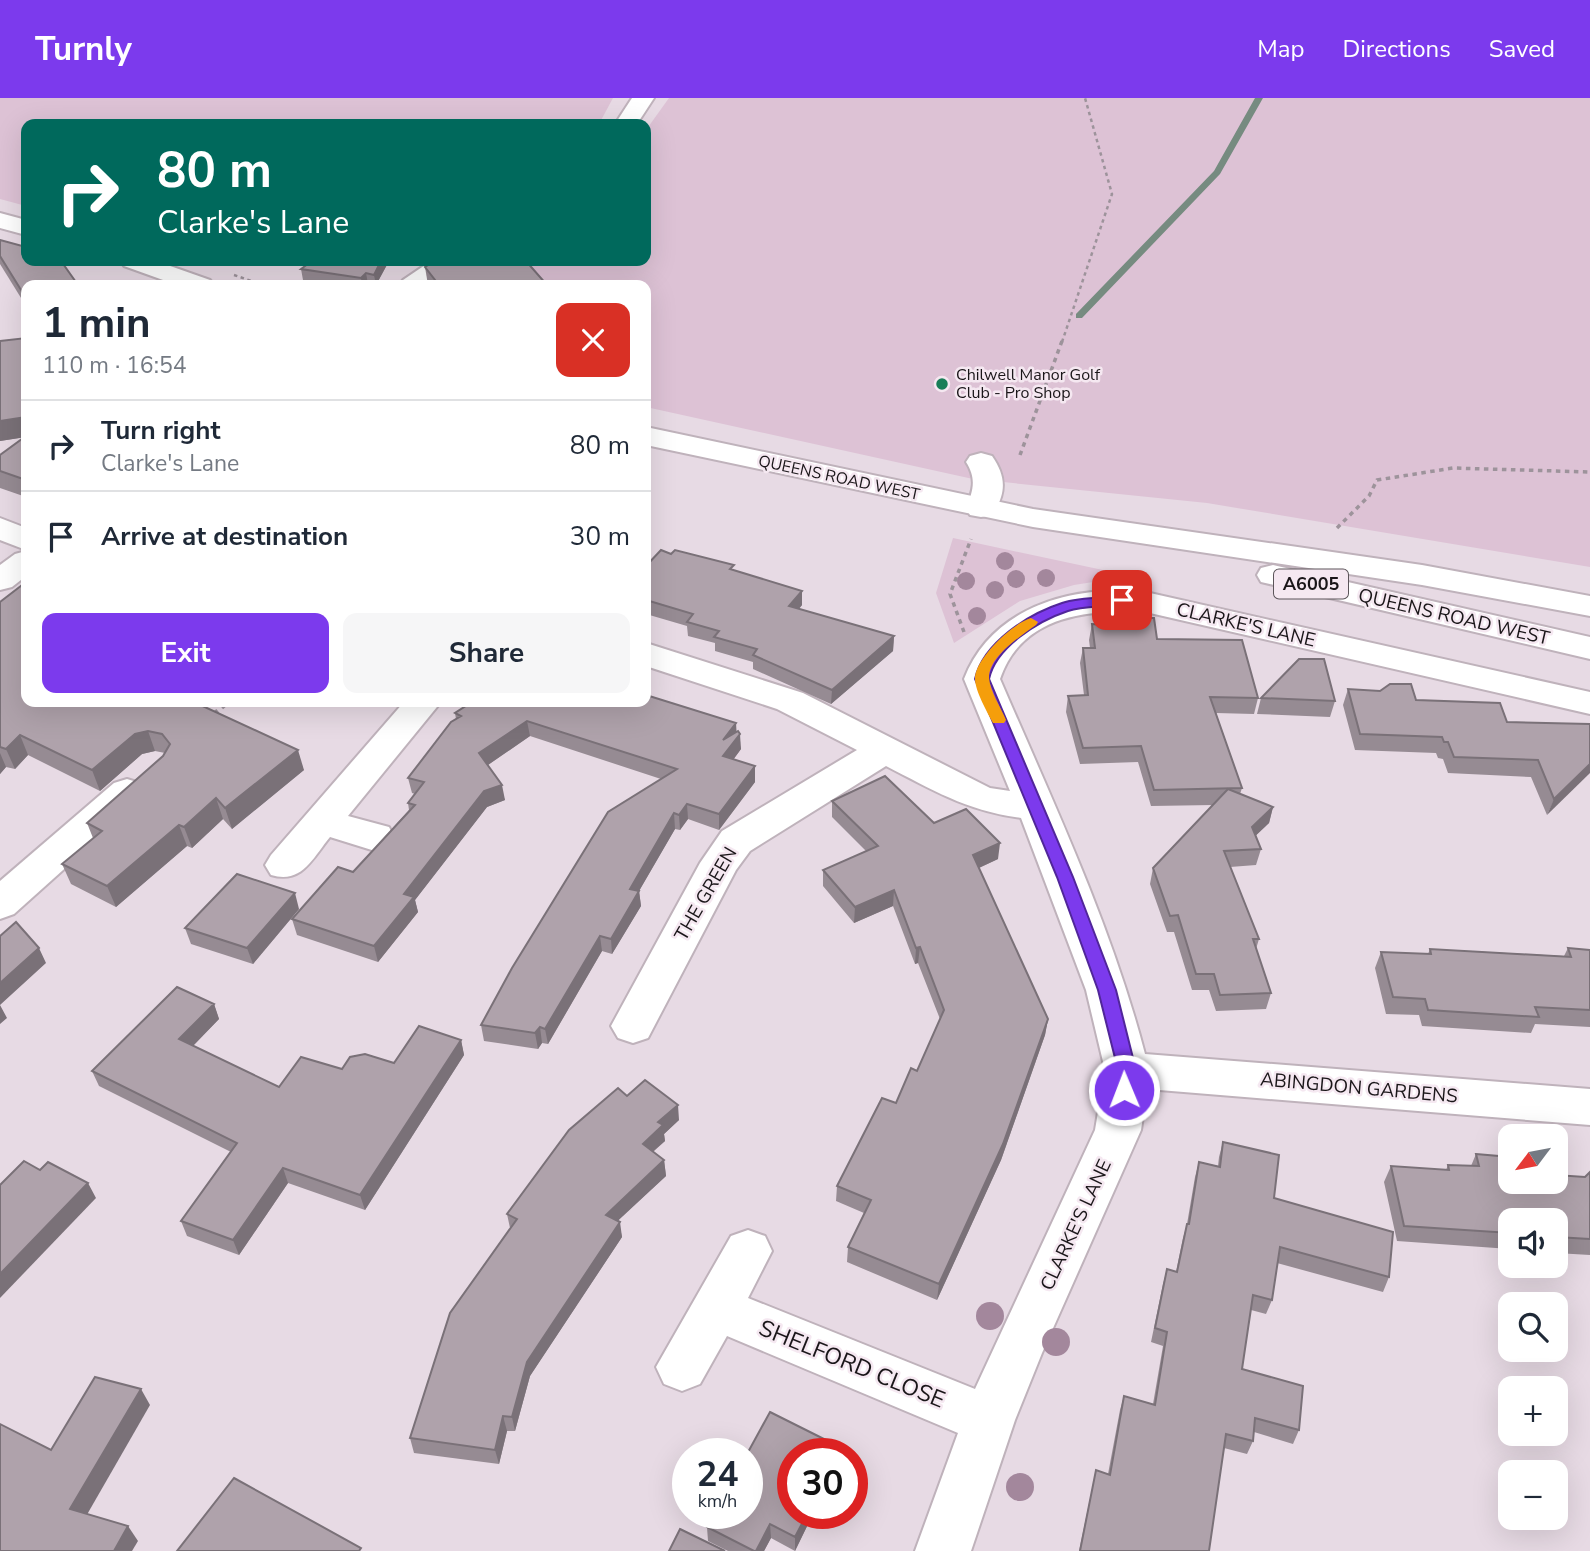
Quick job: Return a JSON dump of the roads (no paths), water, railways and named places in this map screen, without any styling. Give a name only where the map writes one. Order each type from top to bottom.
[{"type":"street","points":[[629,119],[643,98]]},
{"type":"street","points":[[0,220],[21,226]]},
{"type":"street","points":[[147,266],[187,280]]},
{"type":"street","points":[[419,280],[440,266]]},
{"type":"street","name":"QUEENS ROAD WEST","points":[[651,437],[1033,518],[1590,648]]},
{"type":"street","points":[[981,462],[992,483],[982,508]]},
{"type":"street","name":"QUEENS ROAD WEST","points":[[1033,518],[1422,575],[1590,606]]},
{"type":"street","points":[[0,527],[21,538]]},
{"type":"street","points":[[0,580],[21,565]]},
{"type":"street","name":"CLARKE'S LANE","points":[[943,1551],[989,1420],[1016,1353],[1118,1130],[1127,1070],[1107,990],[1065,877],[982,679],[985,664],[994,653],[1035,620],[1067,606],[1122,600],[1150,603],[1590,703]]},
{"type":"street","points":[[651,656],[790,701],[977,797],[1035,807]]},
{"type":"street","points":[[285,866],[419,707]]},
{"type":"street","name":"THE GREEN","points":[[633,1026],[720,863],[736,841],[885,750]]},
{"type":"street","points":[[0,904],[156,766]]},
{"type":"street","points":[[321,821],[374,837]]},
{"type":"street","name":"ABINGDON GARDENS","points":[[1127,1070],[1590,1107]]},
{"type":"street","points":[[682,1367],[748,1251]]},
{"type":"street","name":"SHELFORD CLOSE","points":[[716,1308],[989,1420]]},
{"type":"waterway","points":[[1079,316],[1217,172],[1259,98]]},
{"type":"place","name":"Chilwell Manor Golf Club - Pro Shop","points":[[942,384]]}]
